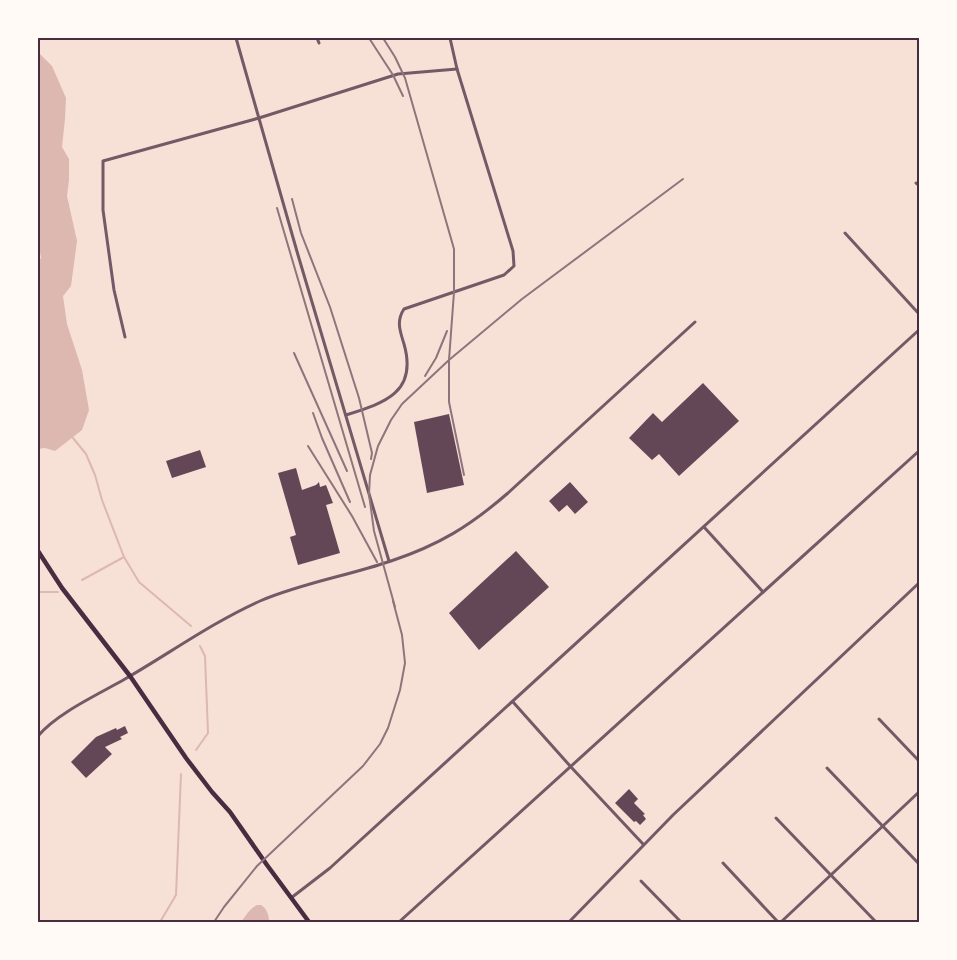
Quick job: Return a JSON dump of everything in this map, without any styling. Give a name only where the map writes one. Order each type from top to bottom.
[{"type":"main road","points":[[38,551],[62,588],[130,676],[186,758],[230,812],[309,922]]},
{"type":"street","points":[[236,38],[389,561]]},
{"type":"street","points":[[317,38],[319,43]]},
{"type":"street","points":[[346,415],[386,401],[403,382],[407,369],[407,355],[399,320],[404,309],[504,275],[514,266],[513,251],[457,69],[450,38]]},
{"type":"street","points":[[125,337],[114,290],[103,210],[103,160],[259,118],[402,73],[457,69]]},
{"type":"street","points":[[845,233],[920,315]]},
{"type":"street","points":[[38,736],[51,723],[259,601],[389,561],[439,542],[456,532],[486,512],[695,322]]},
{"type":"street","points":[[291,898],[330,868],[920,329]]},
{"type":"street","points":[[399,922],[920,450]]},
{"type":"street","points":[[704,527],[763,592]]},
{"type":"street","points":[[569,922],[643,844],[920,582]]},
{"type":"street","points":[[513,701],[571,768],[643,844]]},
{"type":"street","points":[[879,719],[920,762]]},
{"type":"street","points":[[827,768],[920,865]]},
{"type":"street","points":[[723,863],[779,922],[920,791]]},
{"type":"street","points":[[776,818],[874,921]]},
{"type":"street","points":[[641,881],[681,922]]},
{"type":"street","points":[[573,918],[577,922]]},
{"type":"shaded area","points":[[38,52],[52,66],[66,98],[62,147],[69,159],[67,196],[77,241],[71,286],[63,296],[67,324],[82,370],[89,410],[82,430],[55,451],[45,448],[38,449],[38,263],[41,258],[38,241]]},
{"type":"shaded area","points":[[257,905],[261,905],[266,910],[269,922],[241,922],[250,911]]},
{"type":"building","points":[[703,383],[739,421],[679,476],[659,454],[652,460],[629,438],[653,413],[662,422]]},
{"type":"building","points":[[449,414],[464,485],[427,493],[414,422]]},
{"type":"building","points":[[200,450],[206,467],[172,478],[166,461]]},
{"type":"building","points":[[296,468],[302,490],[319,482],[320,487],[326,485],[333,503],[326,505],[340,553],[298,565],[290,537],[296,535],[278,473]]},
{"type":"building","points":[[570,482],[588,502],[575,514],[567,505],[559,512],[549,501]]},
{"type":"building","points":[[516,551],[549,587],[479,650],[449,613]]},
{"type":"building","points":[[125,726],[128,733],[120,737],[122,739],[105,747],[112,754],[86,778],[71,762],[96,737]]},
{"type":"building","points":[[629,789],[638,799],[634,803],[645,814],[643,815],[646,819],[640,825],[615,803]]},
{"type":"waterway","points":[[73,438],[86,454],[124,557],[139,582],[191,626]]},
{"type":"waterway","points":[[82,580],[124,557]]},
{"type":"waterway","points":[[38,592],[58,592]]},
{"type":"waterway","points":[[196,750],[208,733],[205,656],[200,646]]},
{"type":"waterway","points":[[160,922],[176,895],[181,774]]},
{"type":"railway","points":[[369,38],[393,75],[403,96]]},
{"type":"railway","points":[[383,38],[405,78],[454,249],[449,402],[464,475]]},
{"type":"railway","points":[[395,607],[374,531],[369,494],[370,475],[378,446],[391,420],[402,404],[449,360],[522,299],[683,179]]},
{"type":"railway","points":[[292,199],[301,233],[330,307],[359,398],[372,453],[371,459]]},
{"type":"railway","points":[[277,208],[365,507]]},
{"type":"railway","points":[[425,376],[436,358],[447,331]]},
{"type":"railway","points":[[294,353],[347,471]]},
{"type":"railway","points":[[313,413],[350,502]]},
{"type":"railway","points":[[308,446],[352,516],[377,562]]},
{"type":"railway","points":[[214,922],[257,866],[363,766],[380,744],[388,728],[400,690],[405,663],[402,635],[393,601]]}]
